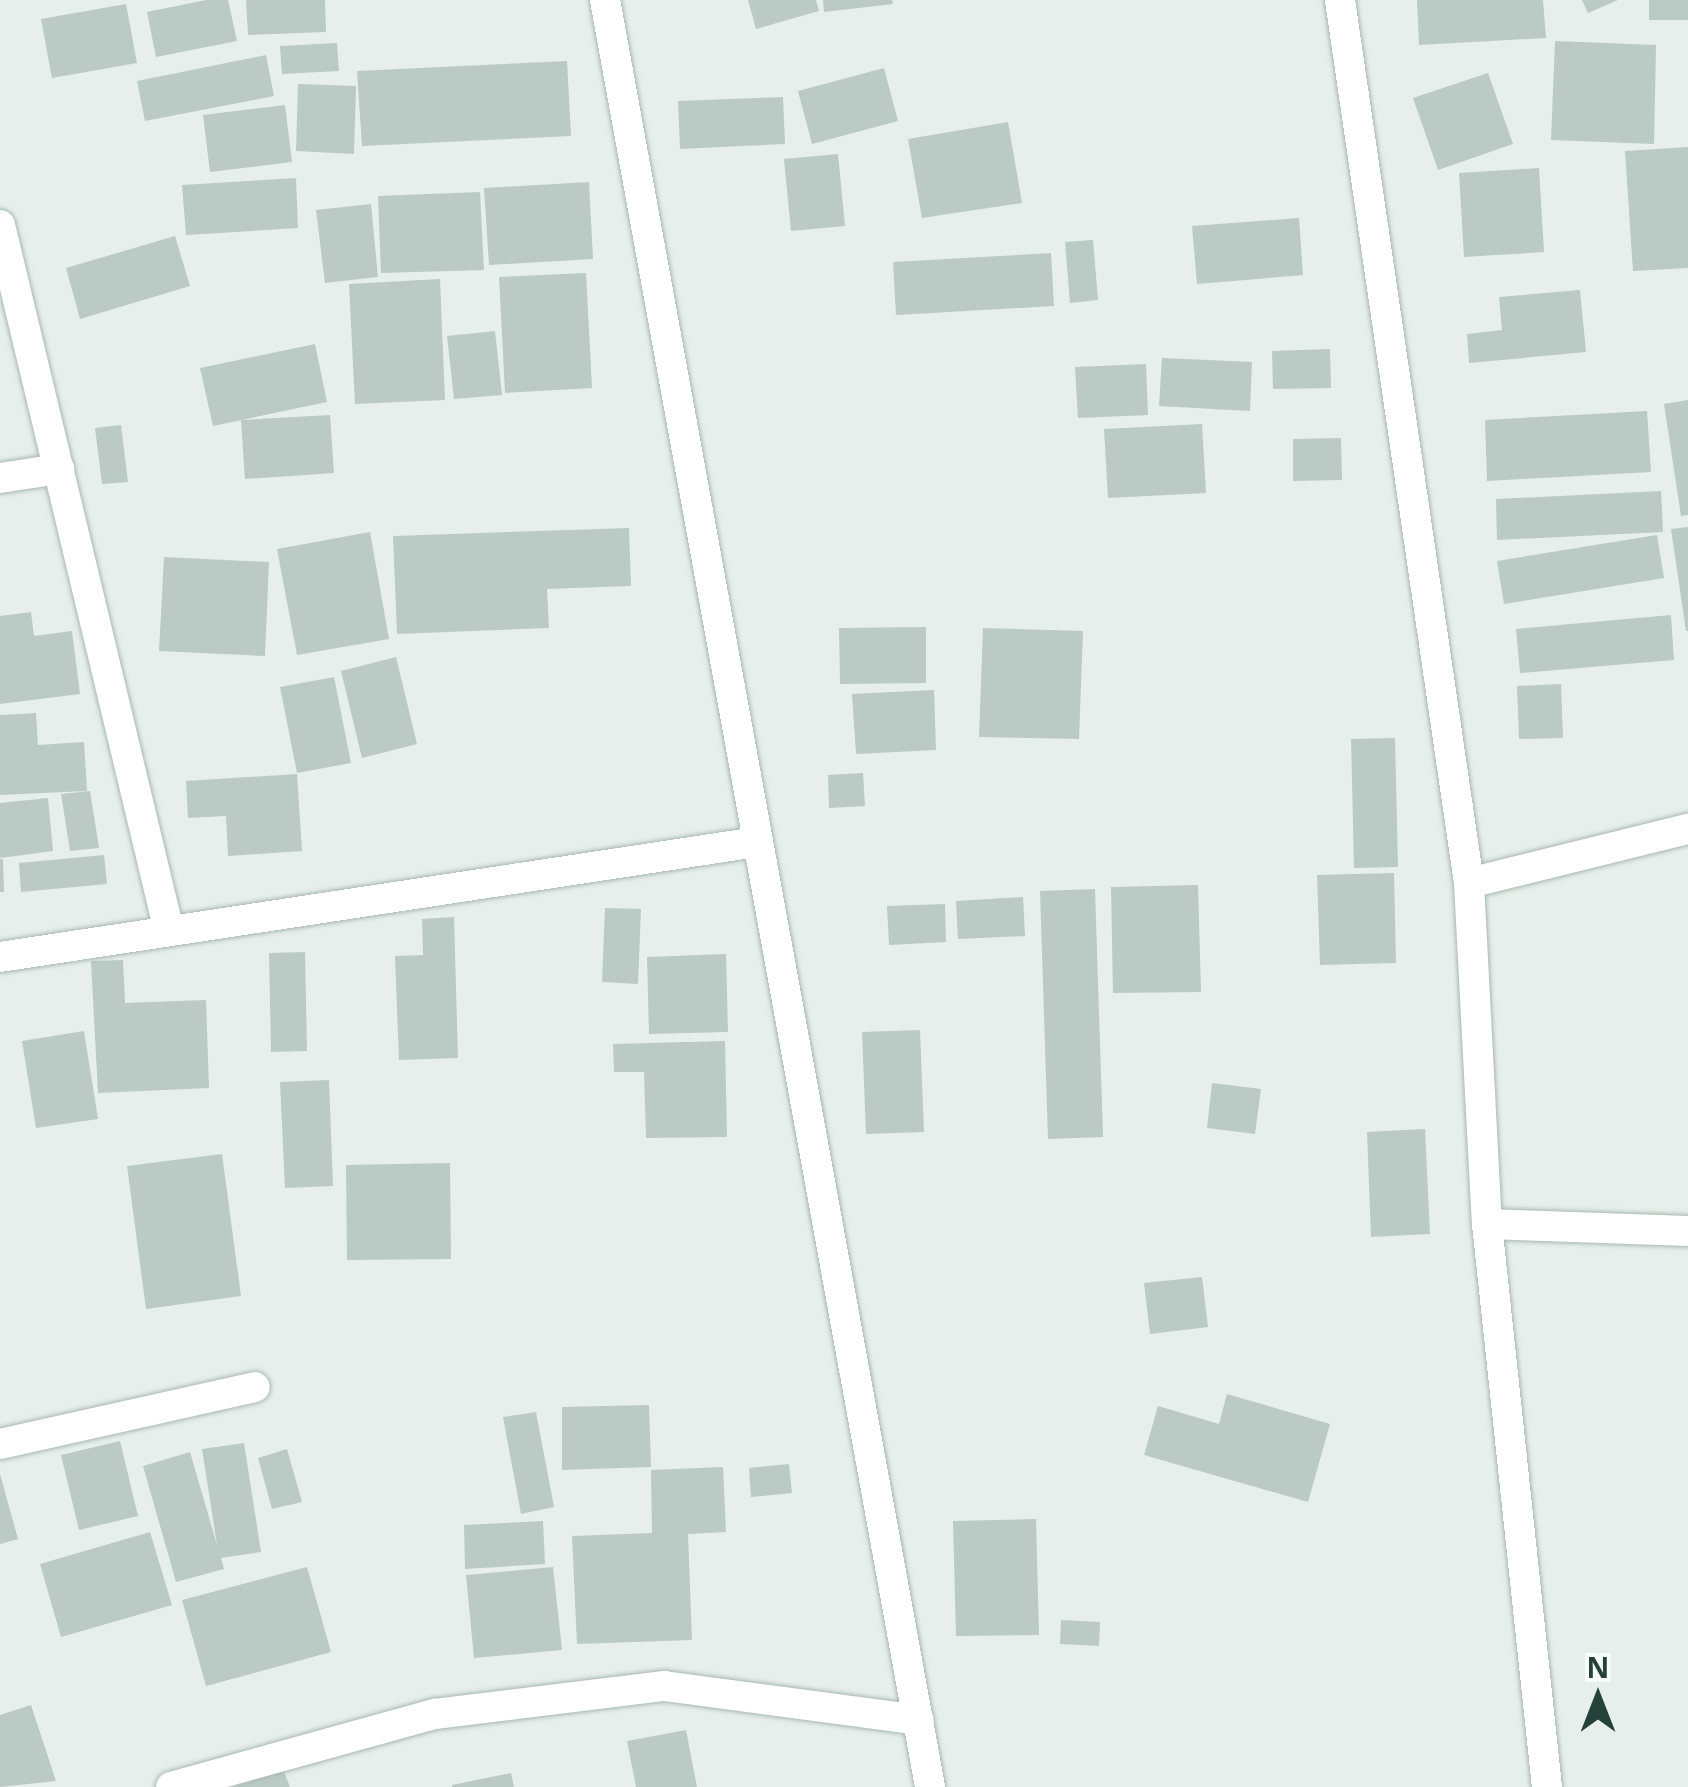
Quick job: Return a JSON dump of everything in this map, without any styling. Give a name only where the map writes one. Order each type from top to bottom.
[{"type":"street","points":[[605,0],[930,1787]]},
{"type":"street","points":[[1340,0],[1469,884],[1488,1224],[1547,1787]]},
{"type":"street","points":[[0,225],[170,931]]},
{"type":"street","points":[[0,478],[59,469]]},
{"type":"street","points":[[1469,884],[1688,829]]},
{"type":"street","points":[[0,957],[757,842]]},
{"type":"street","points":[[1488,1224],[1688,1230]]},
{"type":"street","points":[[0,1444],[255,1387]]},
{"type":"street","points":[[171,1787],[436,1714],[664,1686],[919,1720]]},
{"type":"building","points":[[206,0],[228,0],[237,41],[156,57],[147,12]]},
{"type":"building","points":[[246,0],[325,0],[326,32],[248,35]]},
{"type":"building","points":[[748,0],[816,0],[819,11],[756,29]]},
{"type":"building","points":[[823,0],[892,0],[893,4],[824,12]]},
{"type":"building","points":[[1417,0],[1543,0],[1546,38],[1419,45]]},
{"type":"building","points":[[1582,0],[1618,0],[1588,13]]},
{"type":"building","points":[[1649,0],[1688,0],[1688,20],[1649,20]]},
{"type":"building","points":[[126,4],[137,63],[52,78],[41,19]]},
{"type":"building","points":[[1555,41],[1656,45],[1654,144],[1551,140]]},
{"type":"building","points":[[337,43],[339,71],[282,74],[280,46]]},
{"type":"building","points":[[266,55],[274,96],[145,121],[137,81]]},
{"type":"building","points":[[567,61],[571,136],[362,146],[357,71]]},
{"type":"building","points":[[884,68],[898,121],[812,144],[798,91]]},
{"type":"building","points":[[1488,73],[1513,144],[1438,170],[1413,98]]},
{"type":"building","points":[[298,84],[356,86],[354,154],[296,151]]},
{"type":"building","points":[[783,97],[785,144],[680,149],[678,101]]},
{"type":"building","points":[[285,105],[292,162],[210,172],[203,115]]},
{"type":"building","points":[[1008,122],[1022,203],[922,218],[908,139]]},
{"type":"building","points":[[1688,147],[1688,268],[1633,271],[1625,151]]},
{"type":"building","points":[[838,154],[845,226],[791,231],[784,159]]},
{"type":"building","points":[[1539,168],[1544,252],[1464,257],[1459,173]]},
{"type":"building","points":[[296,178],[298,228],[186,235],[182,185]]},
{"type":"building","points":[[589,182],[593,259],[489,265],[484,188]]},
{"type":"building","points":[[480,192],[484,270],[381,273],[378,196]]},
{"type":"building","points":[[371,204],[378,277],[325,283],[316,210]]},
{"type":"building","points":[[1299,218],[1303,275],[1197,284],[1192,226]]},
{"type":"building","points":[[175,236],[190,286],[80,319],[66,268]]},
{"type":"building","points":[[1093,240],[1098,300],[1070,303],[1065,242]]},
{"type":"building","points":[[1051,253],[1054,306],[896,315],[893,262]]},
{"type":"building","points":[[586,273],[592,388],[505,393],[499,277]]},
{"type":"building","points":[[440,279],[445,400],[355,404],[349,284]]},
{"type":"building","points":[[1580,290],[1586,352],[1469,363],[1467,334],[1502,330],[1499,297]]},
{"type":"building","points":[[495,331],[502,395],[454,399],[447,336]]},
{"type":"building","points":[[315,344],[327,402],[213,426],[200,368]]},
{"type":"building","points":[[1330,349],[1331,388],[1273,389],[1272,351]]},
{"type":"building","points":[[1162,358],[1252,362],[1250,411],[1159,406]]},
{"type":"building","points":[[1146,364],[1148,415],[1078,418],[1075,367]]},
{"type":"building","points":[[1688,400],[1688,515],[1681,516],[1664,404]]},
{"type":"building","points":[[1647,411],[1651,472],[1487,481],[1485,420]]},
{"type":"building","points":[[330,415],[334,473],[245,479],[241,420]]},
{"type":"building","points":[[1202,424],[1206,493],[1108,498],[1104,429]]},
{"type":"building","points":[[121,425],[128,482],[102,484],[95,428]]},
{"type":"building","points":[[1341,438],[1342,480],[1293,481],[1293,439]]},
{"type":"building","points":[[1661,491],[1663,532],[1497,540],[1496,499]]},
{"type":"building","points":[[1688,527],[1688,631],[1686,631],[1671,529]]},
{"type":"building","points":[[629,528],[631,586],[547,589],[549,628],[397,634],[393,536]]},
{"type":"building","points":[[370,532],[389,639],[297,655],[277,549]]},
{"type":"building","points":[[1657,535],[1664,578],[1504,604],[1497,561]]},
{"type":"building","points":[[164,557],[269,562],[265,656],[159,651]]},
{"type":"building","points":[[31,612],[34,636],[72,631],[80,694],[0,704],[0,616]]},
{"type":"building","points":[[1671,615],[1674,660],[1520,673],[1516,629]]},
{"type":"building","points":[[926,627],[926,683],[840,684],[839,628]]},
{"type":"building","points":[[983,628],[1083,631],[1079,739],[979,737]]},
{"type":"building","points":[[396,657],[417,744],[362,758],[341,671]]},
{"type":"building","points":[[334,677],[351,763],[297,773],[280,687]]},
{"type":"building","points":[[1561,684],[1563,738],[1519,739],[1517,686]]},
{"type":"building","points":[[934,690],[936,750],[856,754],[852,694]]},
{"type":"building","points":[[36,713],[38,745],[84,742],[87,791],[0,795],[0,715]]},
{"type":"building","points":[[1395,738],[1398,867],[1354,868],[1351,739]]},
{"type":"building","points":[[863,773],[865,806],[829,808],[828,775]]},
{"type":"building","points":[[297,774],[302,851],[228,856],[226,816],[188,818],[186,781]]},
{"type":"building","points":[[90,791],[99,848],[70,851],[61,794]]},
{"type":"building","points":[[48,798],[53,851],[0,858],[0,803]]},
{"type":"building","points":[[104,855],[107,884],[21,892],[19,863]]},
{"type":"building","points":[[3,859],[4,892],[0,892]]},
{"type":"building","points":[[1394,873],[1396,963],[1320,965],[1317,875]]},
{"type":"building","points":[[1198,885],[1201,992],[1113,993],[1111,887]]},
{"type":"building","points":[[1095,889],[1103,1137],[1048,1139],[1040,891]]},
{"type":"building","points":[[1023,897],[1025,936],[958,939],[956,901]]},
{"type":"building","points":[[945,904],[946,942],[889,945],[887,906]]},
{"type":"building","points":[[605,908],[641,909],[638,984],[602,982]]},
{"type":"building","points":[[454,917],[458,1058],[399,1060],[395,956],[423,955],[422,919]]},
{"type":"building","points":[[305,952],[307,1051],[271,1052],[269,953]]},
{"type":"building","points":[[726,954],[728,1032],[649,1034],[647,957]]},
{"type":"building","points":[[123,960],[125,1003],[206,1000],[209,1088],[98,1093],[91,961]]},
{"type":"building","points":[[920,1030],[924,1132],[866,1134],[862,1032]]},
{"type":"building","points":[[84,1031],[98,1119],[36,1128],[22,1041]]},
{"type":"building","points":[[725,1041],[727,1137],[646,1138],[644,1072],[614,1072],[613,1044]]},
{"type":"building","points":[[329,1080],[333,1186],[285,1188],[280,1082]]},
{"type":"building","points":[[1212,1083],[1261,1089],[1255,1134],[1207,1128]]},
{"type":"building","points":[[1425,1129],[1430,1234],[1371,1237],[1367,1132]]},
{"type":"building","points":[[222,1154],[241,1296],[146,1309],[127,1166]]},
{"type":"building","points":[[450,1163],[451,1259],[347,1260],[346,1165]]},
{"type":"building","points":[[1202,1277],[1208,1327],[1150,1334],[1144,1283]]},
{"type":"building","points":[[1227,1394],[1330,1424],[1308,1502],[1144,1455],[1158,1406],[1219,1424]]},
{"type":"building","points":[[649,1405],[651,1467],[562,1470],[562,1407]]},
{"type":"building","points":[[536,1412],[554,1507],[521,1514],[503,1417]]},
{"type":"building","points":[[120,1441],[138,1516],[79,1530],[61,1455]]},
{"type":"building","points":[[244,1443],[261,1552],[221,1558],[224,1569],[176,1582],[143,1466],[190,1452],[217,1545],[202,1449]]},
{"type":"building","points":[[287,1449],[302,1502],[272,1509],[258,1458]]},
{"type":"building","points":[[789,1464],[792,1493],[751,1497],[749,1468]]},
{"type":"building","points":[[723,1467],[726,1532],[688,1534],[692,1640],[577,1644],[572,1536],[652,1533],[651,1470]]},
{"type":"building","points":[[0,1474],[18,1539],[0,1544]]},
{"type":"building","points":[[1036,1519],[1039,1635],[956,1636],[953,1521]]},
{"type":"building","points":[[543,1521],[545,1564],[465,1569],[464,1525]]},
{"type":"building","points":[[150,1532],[172,1605],[61,1637],[40,1564]]},
{"type":"building","points":[[307,1567],[331,1652],[206,1686],[182,1600]]},
{"type":"building","points":[[553,1567],[562,1650],[474,1658],[466,1575]]},
{"type":"building","points":[[1061,1620],[1100,1622],[1099,1646],[1060,1644]]},
{"type":"building","points":[[31,1705],[56,1781],[0,1787],[0,1715]]},
{"type":"building","points":[[686,1730],[697,1787],[636,1787],[627,1741]]},
{"type":"building","points":[[283,1769],[290,1787],[234,1787]]},
{"type":"building","points":[[511,1773],[514,1787],[452,1787],[452,1785]]}]
